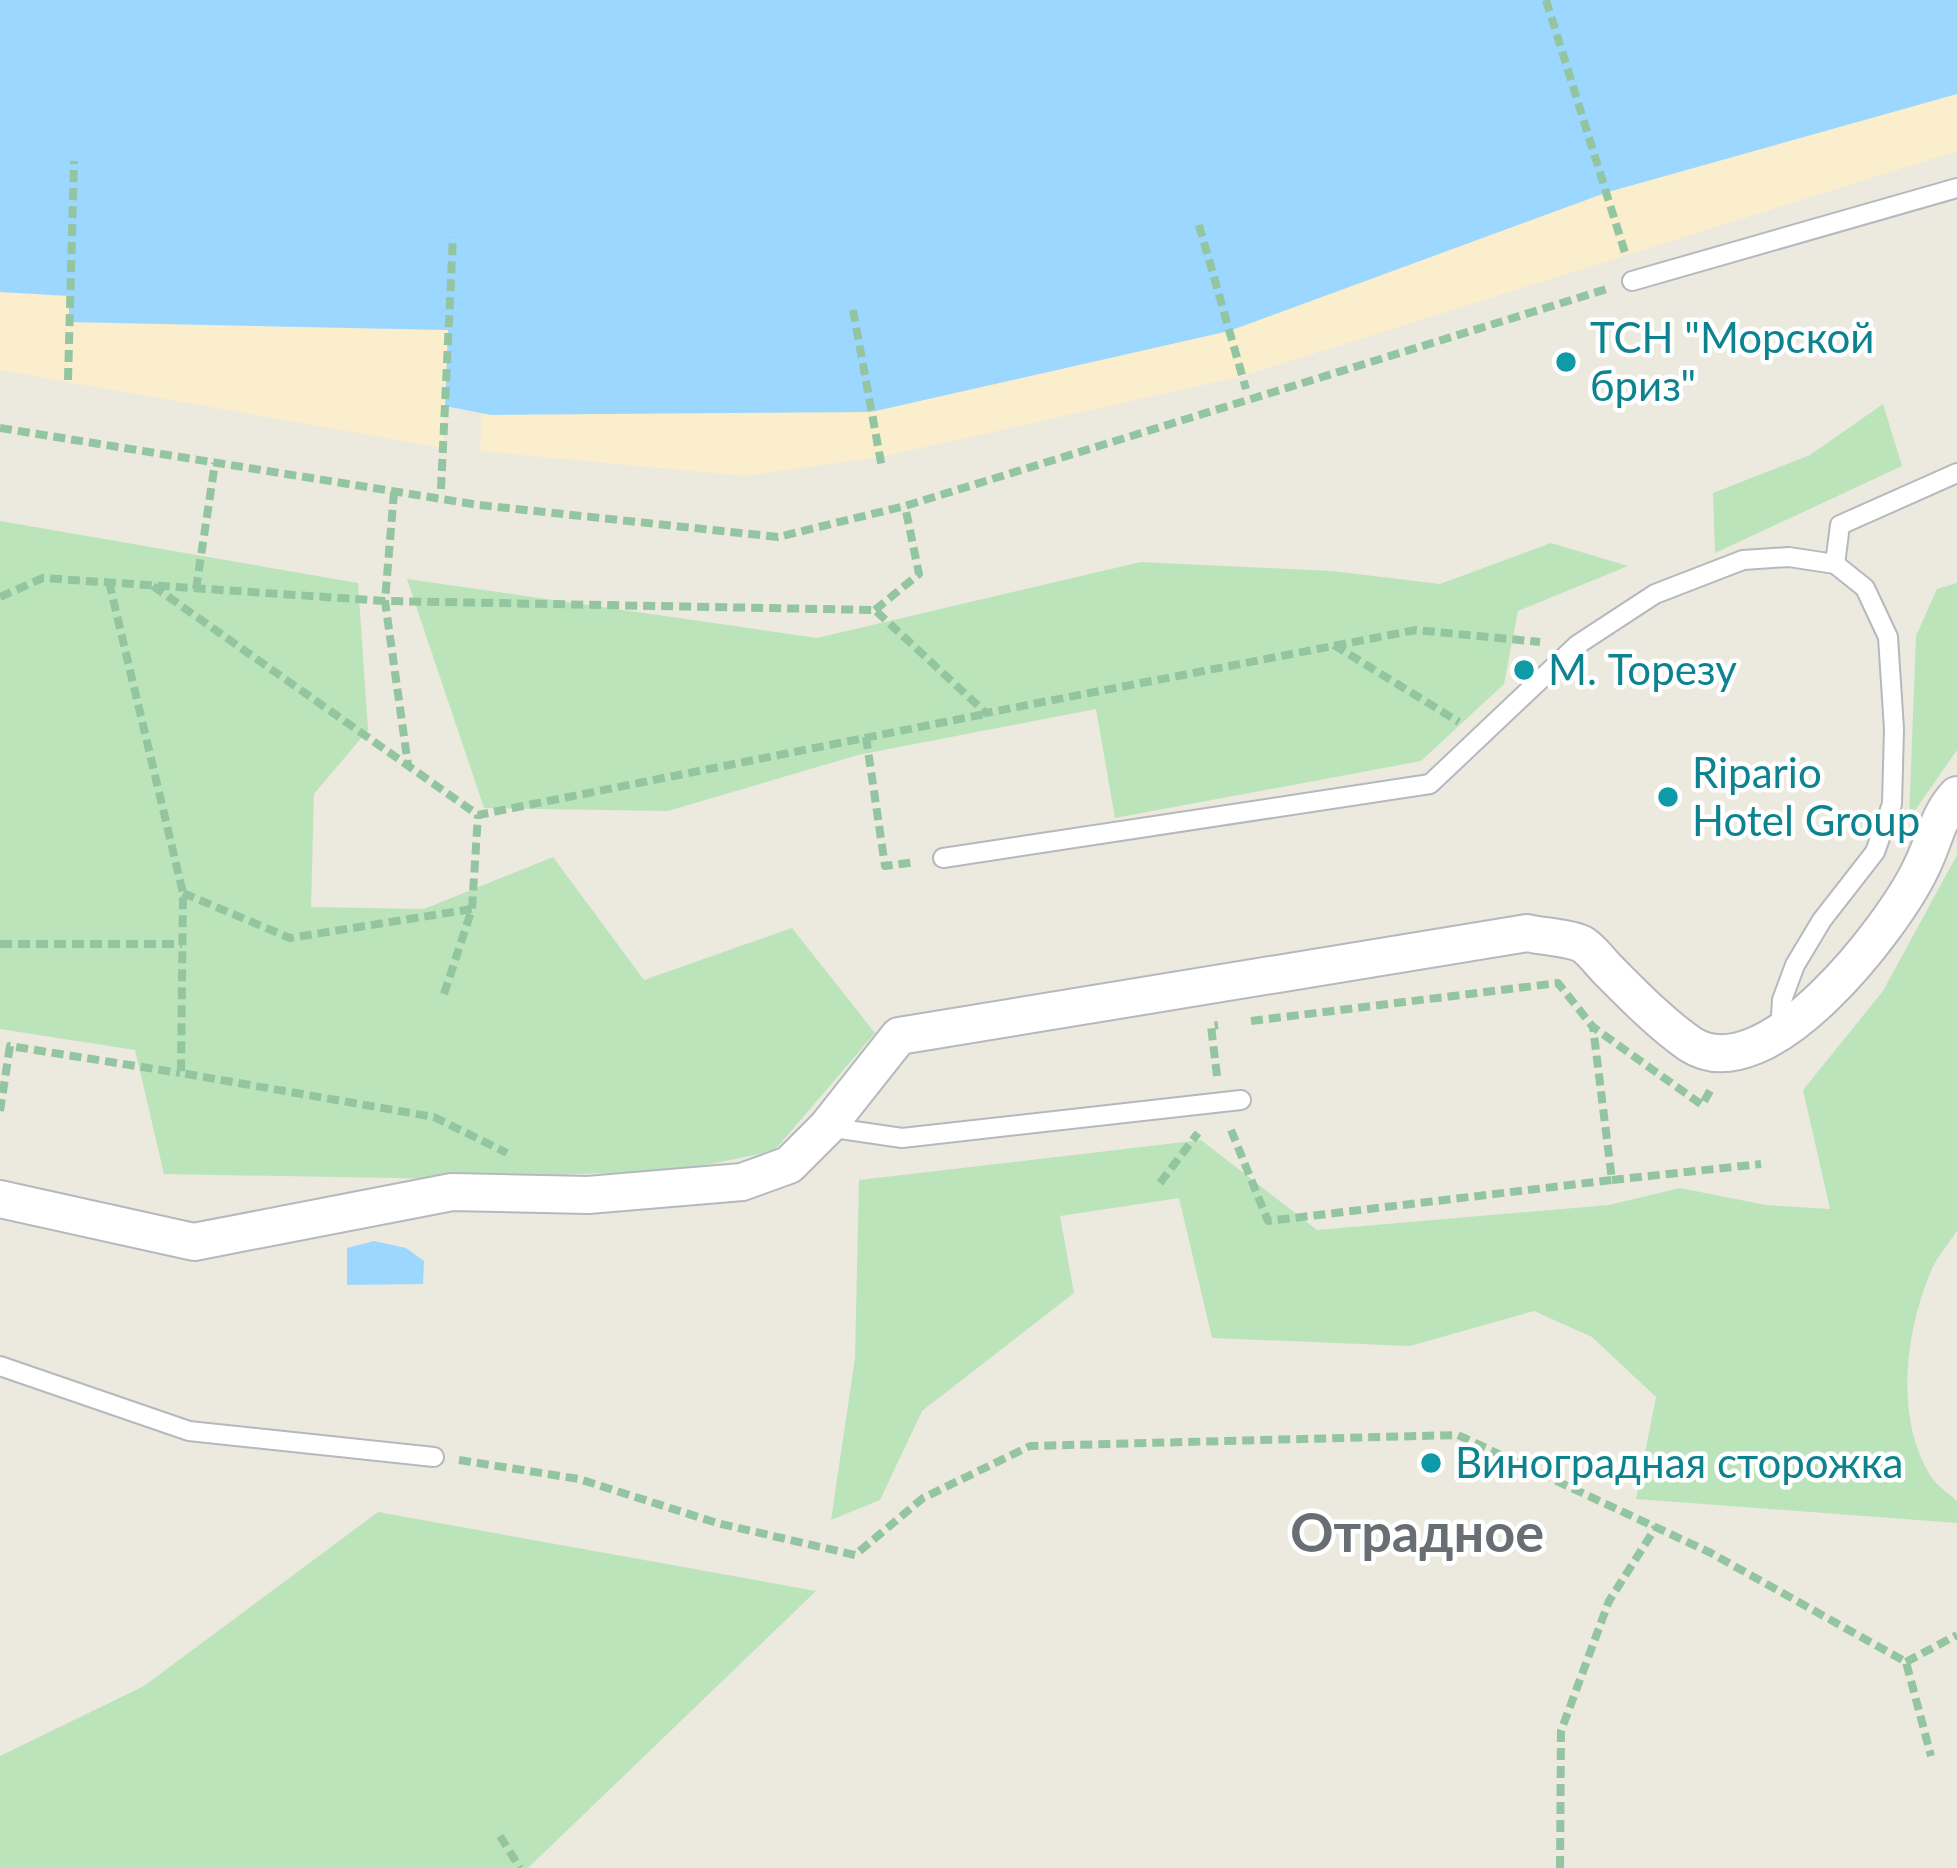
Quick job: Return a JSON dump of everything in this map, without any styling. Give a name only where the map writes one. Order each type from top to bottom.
[{"type":"street","points":[[0,1199],[194,1242],[452,1192],[588,1195],[742,1182],[789,1165],[827,1126],[899,1036],[1527,933],[1582,944],[1652,1013],[1696,1048],[1732,1053],[1779,1035],[1813,1010],[1886,924],[1921,870],[1944,808],[1957,795]]},
{"type":"lane","points":[[1630,272],[1957,188]]},
{"type":"lane","points":[[1835,564],[1840,525],[1957,473]]},
{"type":"lane","points":[[943,858],[1430,784],[1577,645],[1655,594],[1744,560],[1789,557],[1835,564],[1865,588],[1888,638],[1894,729],[1892,804],[1875,852],[1822,920],[1795,965],[1782,1000],[1779,1035]]},
{"type":"lane","points":[[827,1126],[902,1138],[1241,1100]]},
{"type":"lane","points":[[0,1366],[189,1431],[434,1456]]},
{"type":"path","points":[[0,428],[479,505],[778,536],[905,506],[1630,272],[1546,0]]},
{"type":"path","points":[[68,380],[74,161]]},
{"type":"path","points":[[1199,224],[1246,389]]},
{"type":"path","points":[[441,489],[453,237]]},
{"type":"path","points":[[853,310],[882,468]]},
{"type":"path","points":[[196,589],[215,463]]},
{"type":"path","points":[[394,492],[385,602],[408,766]]},
{"type":"path","points":[[0,597],[43,578],[385,602],[874,610],[919,574],[905,506]]},
{"type":"path","points":[[109,583],[183,893],[181,1073]]},
{"type":"path","points":[[152,586],[478,815],[1416,630],[1577,645]]},
{"type":"path","points":[[874,610],[986,713]]},
{"type":"path","points":[[1332,644],[1480,736]]},
{"type":"path","points":[[866,737],[885,866],[943,858]]},
{"type":"path","points":[[444,994],[472,909],[478,815]]},
{"type":"path","points":[[183,893],[290,938],[472,909]]},
{"type":"path","points":[[0,944],[182,944]]},
{"type":"path","points":[[1612,1180],[1593,1027],[1558,982],[1211,1026],[1220,1103],[1268,1221],[1761,1164]]},
{"type":"path","points":[[0,1111],[10,1046],[434,1117],[511,1156]]},
{"type":"path","points":[[1160,1183],[1220,1103]]},
{"type":"path","points":[[434,1456],[579,1479],[717,1523],[855,1556],[922,1498],[1030,1446],[1458,1435],[1711,1553],[1906,1662],[1931,1756]]},
{"type":"path","points":[[1560,1868],[1562,1731],[1609,1600],[1656,1527]]},
{"type":"path","points":[[1906,1662],[1957,1635]]},
{"type":"path","points":[[500,1836],[520,1868]]},
{"type":"green space","points":[[1883,404],[1902,466],[1715,553],[1713,493],[1810,455]]},
{"type":"green space","points":[[0,521],[358,583],[368,730],[314,794],[311,907],[424,909],[553,857],[644,980],[792,928],[875,1033],[774,1151],[682,1170],[447,1179],[164,1174],[135,1050],[0,1029]]},
{"type":"green space","points":[[1551,543],[1628,566],[1518,611],[1504,684],[1421,761],[1115,818],[1096,709],[858,755],[668,811],[484,808],[407,579],[817,638],[1141,562],[1332,571],[1440,584]]},
{"type":"green space","points":[[1957,583],[1957,750],[1909,819],[1916,636],[1937,589]]},
{"type":"green space","points":[[1957,855],[1957,1231],[1933,1266],[1922,1295],[1910,1346],[1908,1400],[1919,1452],[1933,1479],[1957,1501],[1957,1523],[1636,1499],[1656,1397],[1592,1337],[1534,1311],[1410,1346],[1212,1338],[1179,1198],[1060,1216],[1074,1293],[922,1411],[880,1500],[831,1520],[855,1358],[859,1180],[1201,1140],[1317,1230],[1609,1205],[1680,1188],[1766,1205],[1830,1209],[1803,1090],[1883,991]]},
{"type":"green space","points":[[378,1512],[816,1591],[528,1868],[0,1868],[0,1756],[144,1686]]},
{"type":"sand","points":[[1957,94],[1957,151],[1243,376],[880,457],[744,476],[480,451],[482,413],[871,412],[1229,331],[1608,192]]},
{"type":"sand","points":[[0,292],[69,296],[69,322],[449,330],[443,448],[0,370]]},
{"type":"water","points":[[0,0],[1957,0],[1957,94],[1608,192],[1229,331],[871,412],[491,415],[445,406],[448,330],[69,322],[69,296],[0,292]]},
{"type":"water","points":[[374,1241],[406,1248],[424,1261],[423,1284],[347,1285],[347,1248]]},
{"type":"place","name":"ТСН \"Морской бриз\"","points":[[1566,362]]},
{"type":"place","name":"М. Торезу","points":[[1524,670]]},
{"type":"place","name":"Ripario Hotel Group","points":[[1668,797]]},
{"type":"place","name":"Виноградная сторожка","points":[[1431,1463]]},
{"type":"district","name":"Отрадное","points":[[1417,1533]]}]
